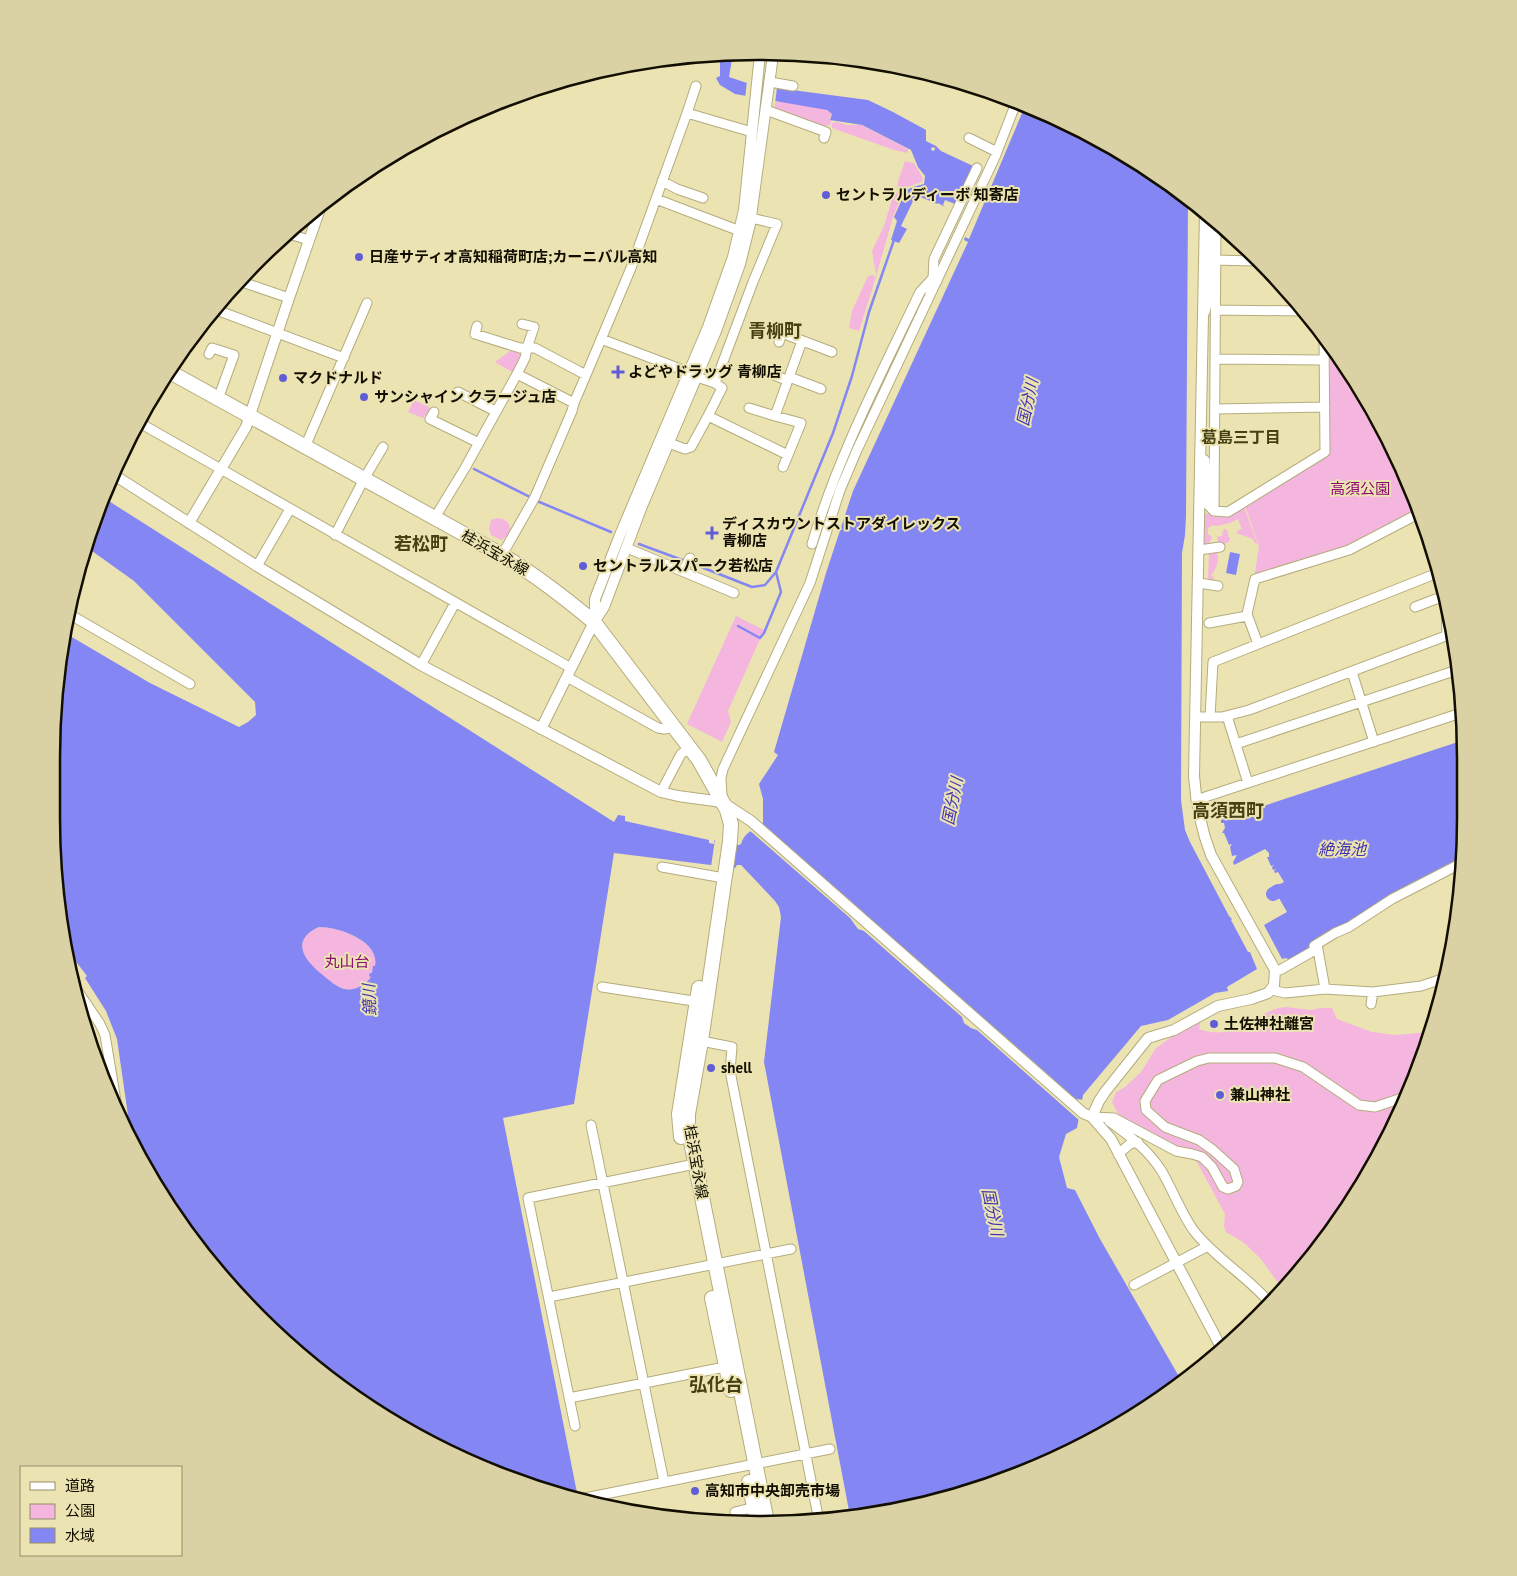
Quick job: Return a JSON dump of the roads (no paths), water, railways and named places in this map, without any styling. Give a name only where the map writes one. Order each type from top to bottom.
[{"type":"main road","name":"桂浜宝永線","points":[[175,375],[502,555],[542,581],[594,622],[690,748],[709,777],[722,802],[726,840],[701,1002],[688,1127],[691,1164],[759,1506],[764,1516]]},
{"type":"main road","name":"桂浜宝永線","points":[[758,1516],[759,1506]]},
{"type":"street","points":[[541,729],[594,622],[604,607],[642,506],[669,443],[722,291],[740,231],[759,60]]},
{"type":"street","points":[[594,622],[595,599],[620,535],[733,288],[751,218],[772,60]]},
{"type":"street","points":[[769,84],[793,86]]},
{"type":"street","points":[[502,555],[534,499],[572,411],[631,268],[696,86]]},
{"type":"street","points":[[722,802],[721,778],[723,769],[810,583],[840,490],[935,280],[997,152],[1014,108]]},
{"type":"street","points":[[766,109],[826,132],[824,138]]},
{"type":"street","points":[[687,113],[752,132]]},
{"type":"street","points":[[969,138],[997,152]]},
{"type":"street","points":[[935,280],[934,259],[977,168]]},
{"type":"street","points":[[662,181],[702,198]]},
{"type":"street","points":[[656,200],[740,231]]},
{"type":"street","points":[[190,523],[246,428],[288,298],[317,217]]},
{"type":"street","points":[[715,383],[777,224],[751,218]]},
{"type":"street","points":[[1204,221],[1199,582],[1194,776],[1196,800],[1211,855],[1275,970],[1272,990]]},
{"type":"street","points":[[1209,225],[1216,310],[1214,511]]},
{"type":"street","points":[[1202,324],[1208,301],[1215,230]]},
{"type":"street","points":[[295,236],[309,240]]},
{"type":"street","points":[[1213,260],[1248,261]]},
{"type":"street","points":[[812,544],[831,485],[846,449],[920,292],[935,280]]},
{"type":"street","points":[[247,284],[288,298]]},
{"type":"street","points":[[305,447],[367,303]]},
{"type":"street","points":[[1216,310],[1295,311]]},
{"type":"street","points":[[221,313],[344,358]]},
{"type":"street","points":[[434,519],[525,358],[534,327],[522,324]]},
{"type":"street","points":[[477,326],[475,334],[520,348],[536,348],[586,375]]},
{"type":"street","points":[[779,342],[782,333],[832,352]]},
{"type":"street","points":[[601,338],[715,383],[722,388],[691,447],[685,449],[669,443]]},
{"type":"street","points":[[775,416],[802,341]]},
{"type":"street","points":[[209,354],[212,348],[234,355],[218,399]]},
{"type":"street","points":[[1200,456],[1205,460],[1207,504],[1214,511],[1228,512],[1325,452],[1324,349]]},
{"type":"street","points":[[1216,359],[1324,360]]},
{"type":"street","points":[[760,370],[784,379],[792,378],[821,388]]},
{"type":"street","points":[[516,374],[574,403]]},
{"type":"street","points":[[458,392],[495,411]]},
{"type":"street","points":[[749,408],[801,423],[783,467]]},
{"type":"street","points":[[1215,408],[1325,408]]},
{"type":"street","points":[[434,412],[430,419],[478,443]]},
{"type":"street","points":[[708,416],[788,455]]},
{"type":"street","points":[[145,426],[455,603],[658,728],[674,727]]},
{"type":"street","points":[[335,535],[383,447]]},
{"type":"street","points":[[119,478],[257,566],[421,665],[660,792],[722,802],[751,821],[1088,1115],[1111,1139],[1219,1343]]},
{"type":"street","points":[[257,566],[290,510]]},
{"type":"street","points":[[1258,644],[1247,616],[1255,579],[1349,550],[1413,516]]},
{"type":"street","points":[[1199,550],[1220,547]]},
{"type":"street","points":[[627,548],[734,593]]},
{"type":"street","points":[[682,571],[690,558]]},
{"type":"street","points":[[1210,717],[1213,662],[1432,575]]},
{"type":"street","points":[[1199,582],[1218,586]]},
{"type":"street","points":[[1415,607],[1438,599]]},
{"type":"street","points":[[421,665],[455,603]]},
{"type":"street","points":[[1208,623],[1247,616]]},
{"type":"street","points":[[74,617],[190,684]]},
{"type":"street","points":[[1196,717],[1227,716],[1249,710],[1446,636]]},
{"type":"street","points":[[1352,672],[1374,742]]},
{"type":"street","points":[[1236,744],[1452,672]]},
{"type":"street","points":[[1196,800],[1456,715]]},
{"type":"street","points":[[1227,716],[1248,783]]},
{"type":"street","points":[[660,792],[680,754],[690,748]]},
{"type":"street","points":[[1280,970],[1315,950],[1314,946],[1317,944],[1349,927],[1392,899],[1456,866]]},
{"type":"street","points":[[662,867],[721,873]]},
{"type":"street","points":[[1317,944],[1325,989]]},
{"type":"street","points":[[1088,1115],[1148,1038],[1174,1030],[1218,1006],[1251,999],[1272,990],[1285,993],[1325,989],[1372,992],[1421,986],[1437,981]]},
{"type":"street","points":[[602,986],[701,1002]]},
{"type":"street","points":[[1371,1004],[1372,992]]},
{"type":"street","points":[[85,1001],[106,1035],[109,1074]]},
{"type":"street","points":[[696,1040],[732,1047],[730,1071],[817,1514]]},
{"type":"street","points":[[1088,1115],[1114,1118],[1176,1151],[1202,1158],[1212,1167],[1223,1186],[1228,1189],[1236,1186],[1238,1182],[1234,1169],[1199,1140],[1165,1127],[1146,1110],[1145,1101],[1153,1086],[1158,1080],[1168,1074],[1197,1061],[1209,1058],[1275,1058],[1303,1067],[1317,1074],[1324,1082],[1359,1105],[1375,1107],[1397,1100]]},
{"type":"street","points":[[1105,1118],[1138,1142],[1151,1156],[1194,1230],[1208,1246],[1265,1298]]},
{"type":"street","points":[[591,1126],[664,1482]]},
{"type":"street","points":[[1118,1154],[1130,1144],[1138,1142]]},
{"type":"street","points":[[575,1426],[528,1198],[691,1164]]},
{"type":"street","points":[[1134,1285],[1208,1246]]},
{"type":"street","points":[[549,1297],[791,1249]]},
{"type":"street","points":[[569,1398],[731,1366]]},
{"type":"street","points":[[594,1496],[830,1449]]},
{"type":"street","points":[[735,1512],[759,1506]]},
{"type":"water","points":[[720,61],[732,61],[729,77],[747,83],[868,100],[926,130],[926,141],[936,146],[941,151],[973,166],[955,204],[945,200],[943,205],[945,207],[916,195],[901,226],[907,229],[899,243],[891,240],[897,221],[894,217],[903,197],[902,192],[924,184],[925,176],[918,167],[911,150],[862,125],[830,120],[832,114],[827,110],[735,94],[720,85],[716,78],[720,76]]},
{"type":"water","points":[[1023,112],[1067,132],[1108,154],[1147,178],[1188,207],[1186,517],[1182,553],[1181,800],[1185,830],[1190,842],[1248,952],[1250,952],[1257,969],[1227,987],[1228,991],[1215,993],[1168,1020],[1141,1026],[1083,1095],[1077,1128],[1066,1134],[1059,1157],[1067,1188],[1075,1190],[1100,1239],[1179,1376],[1108,1422],[1026,1463],[983,1479],[939,1492],[895,1503],[849,1510],[764,1062],[781,917],[779,907],[741,865],[737,865],[735,868],[614,853],[574,1104],[503,1118],[577,1492],[534,1479],[491,1463],[409,1422],[333,1372],[298,1343],[233,1278],[204,1243],[154,1167],[128,1118],[117,1039],[106,1011],[85,978],[87,976],[74,960],[66,909],[61,863],[60,758],[61,713],[71,636],[150,683],[239,727],[256,715],[255,702],[134,581],[92,551],[97,534],[109,501],[614,822],[618,815],[625,816],[625,821],[709,840],[709,843],[714,844],[714,840],[739,845],[747,834],[763,824],[763,799],[759,784],[778,755],[774,752],[826,573],[853,491],[968,242],[964,240],[965,237],[969,239]],"holes":[[[319,927],[337,930],[356,937],[365,943],[375,957],[375,966],[373,966],[372,973],[369,976],[371,977],[363,985],[356,988],[344,989],[334,984],[311,964],[303,952],[302,945],[304,939]]]},
{"type":"water","points":[[1230,552],[1240,554],[1236,575],[1226,573]]},
{"type":"water","name":"絶海池","points":[[1457,742],[1456,861],[1291,961],[1286,958],[1282,959],[1264,925],[1287,912],[1279,898],[1282,893],[1278,885],[1284,882],[1278,872],[1275,873],[1276,869],[1273,870],[1272,867],[1274,865],[1271,866],[1267,857],[1269,857],[1269,853],[1265,849],[1234,865],[1233,862],[1237,855],[1232,856],[1230,847],[1232,844],[1229,845],[1224,833],[1222,833],[1225,828],[1221,820]]},
{"type":"waterway","points":[[691,563],[752,587],[765,585],[776,572],[833,433],[852,376],[869,312],[894,240]]},
{"type":"waterway","points":[[474,469],[532,498]]},
{"type":"waterway","points":[[537,501],[611,532]]},
{"type":"waterway","points":[[639,544],[685,561]]},
{"type":"waterway","points":[[738,626],[760,638],[764,633],[781,592],[776,572]]},
{"type":"waterway","name":"絶海池","points":[[1273,894],[1278,891]]},
{"type":"place","name":"セントラルディーボ 知寄店","points":[[826,195]]},
{"type":"place","name":"日産サティオ高知稲荷町店;カーニバル高知","points":[[359,257]]},
{"type":"place","name":"よどやドラッグ 青柳店","points":[[618,372]]},
{"type":"place","name":"マクドナルド","points":[[283,378]]},
{"type":"place","name":"サンシャイン クラージュ店","points":[[364,397]]},
{"type":"place","name":"ディスカウントストアダイレックス 青柳店","points":[[712,533]]},
{"type":"place","name":"セントラルスパーク若松店","points":[[583,566]]},
{"type":"place","name":"土佐神社離宮","points":[[1214,1024]]},
{"type":"place","name":"shell","points":[[711,1068]]},
{"type":"place","name":"兼山神社","points":[[1220,1095]]},
{"type":"place","name":"高知市中央卸売市場","points":[[695,1491]]},
{"type":"district","name":"青柳町","points":[[775,331]]},
{"type":"district","name":"葛島三丁目","points":[[1241,437]]},
{"type":"district","name":"若松町","points":[[421,544]]},
{"type":"district","name":"高須西町","points":[[1228,811]]},
{"type":"district","name":"弘化台","points":[[716,1385]]},
{"type":"water label","name":"国分川","points":[[1027,402]]},
{"type":"water label","name":"国分川","points":[[952,801]]},
{"type":"water label","name":"鏡川","points":[[369,1000]]},
{"type":"water label","name":"国分川","points":[[993,1212]]},
{"type":"park label","name":"高須公園","points":[[1360,489]]},
{"type":"park label","name":"丸山台","points":[[347,962]]}]
